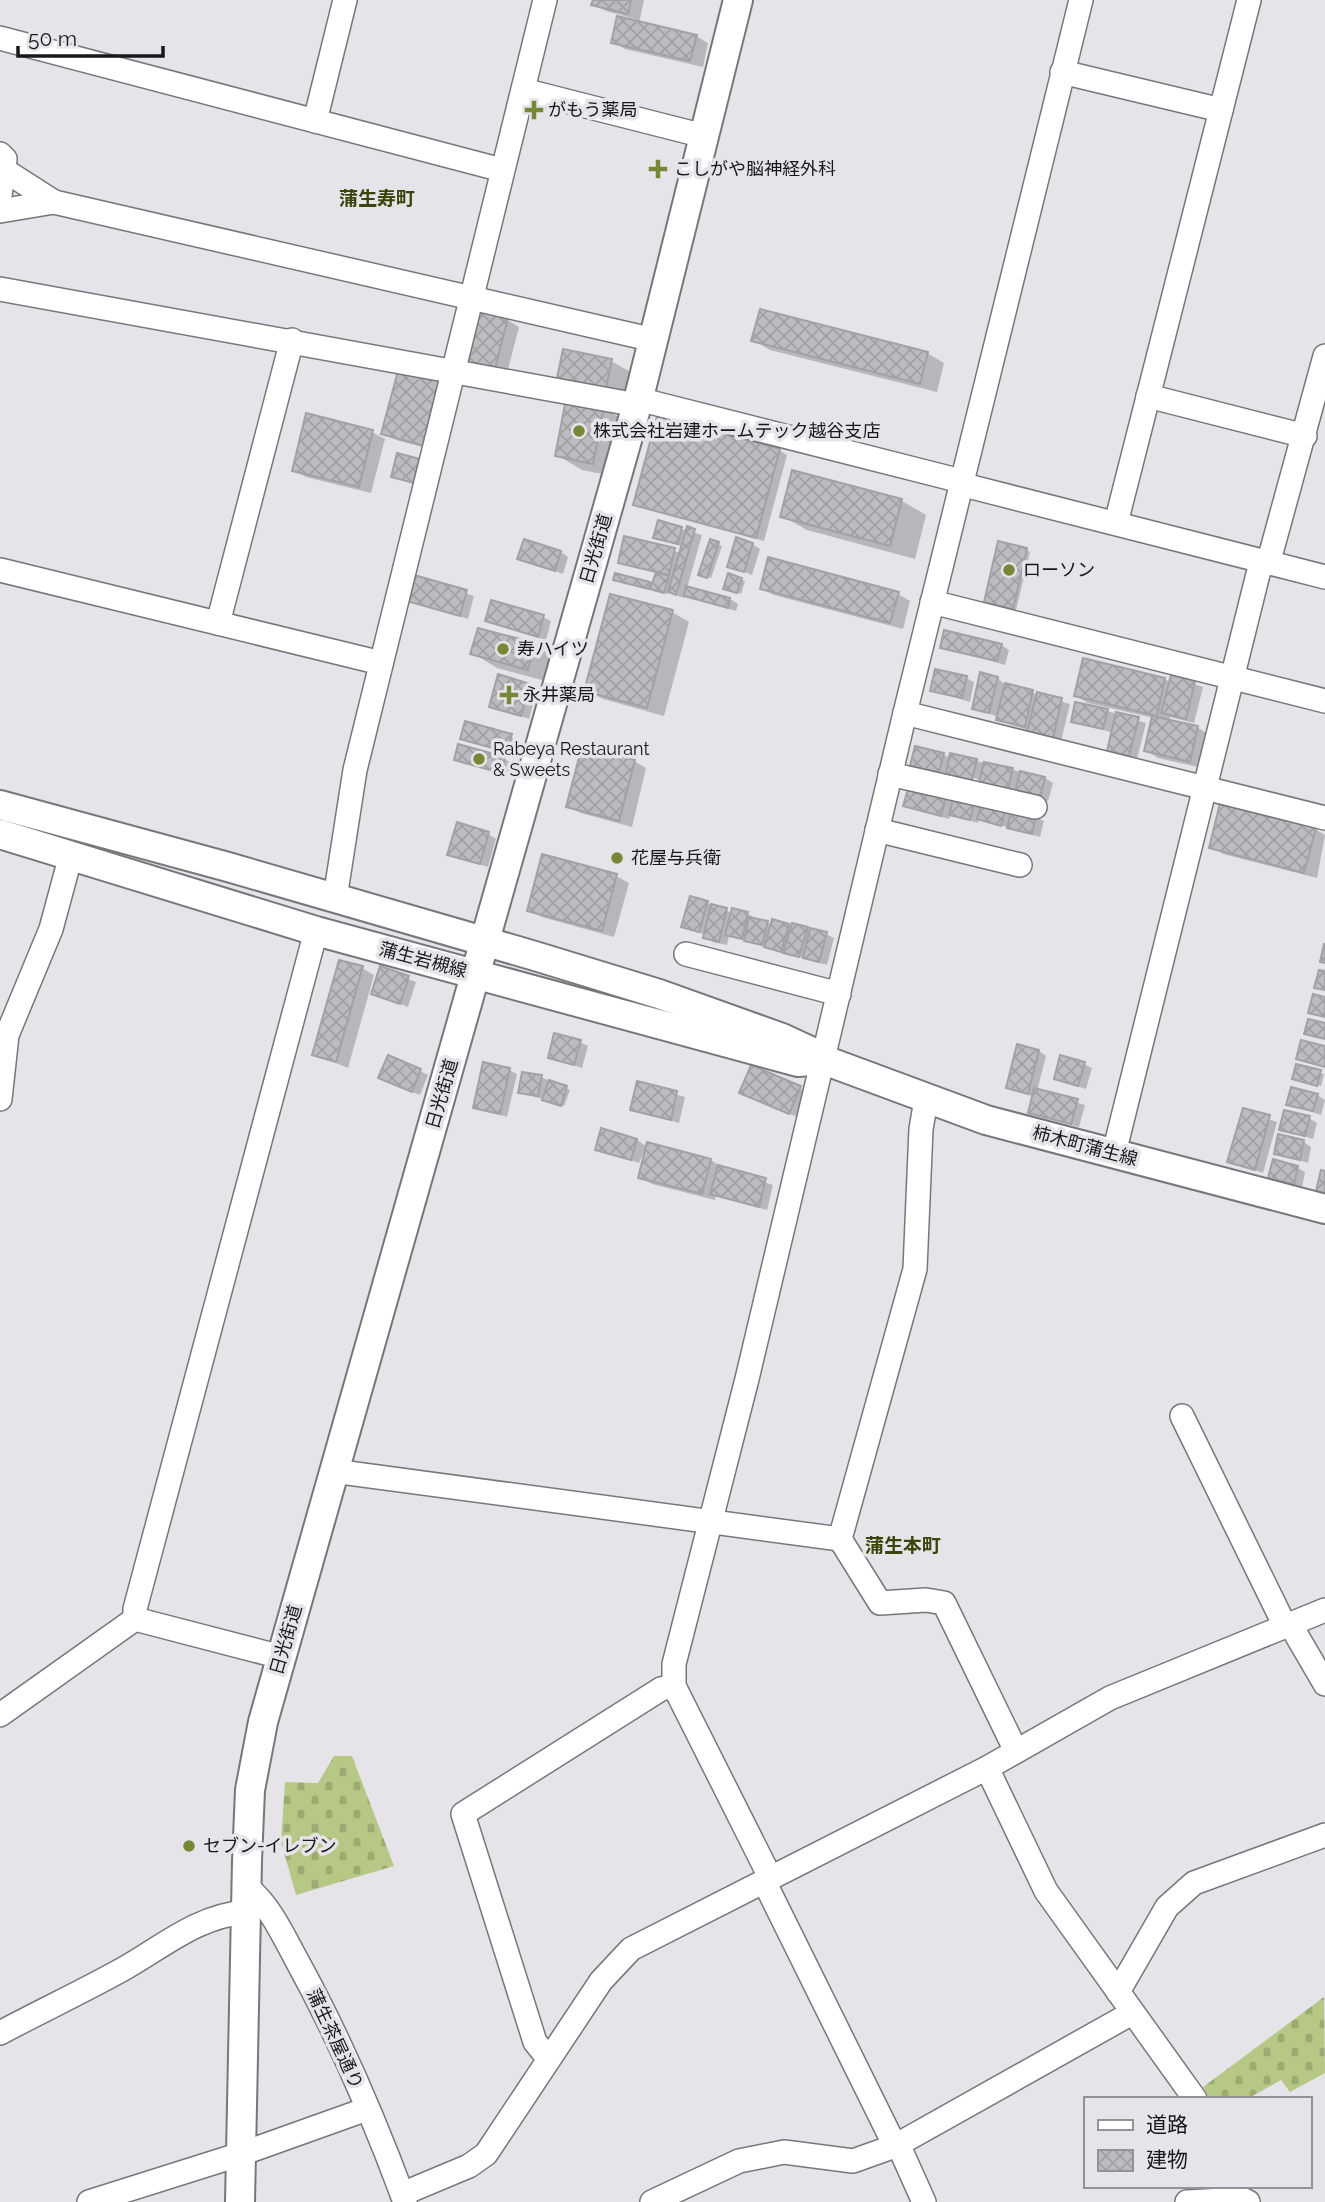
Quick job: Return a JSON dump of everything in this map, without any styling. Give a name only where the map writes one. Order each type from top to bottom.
[{"type":"main road","name":"日光街道","points":[[240,2202],[246,1899],[250,1790],[255,1758],[333,1471],[638,402],[738,0]]},
{"type":"main road","name":"蒲生岩槻線","points":[[0,805],[485,942]]},
{"type":"main road","name":"蒲生岩槻線","points":[[0,834],[316,931],[475,975],[798,1062],[836,1064]]},
{"type":"main road","name":"柿木町蒲生線","points":[[485,942],[659,994],[800,1044],[836,1064],[926,1100],[986,1120],[1325,1209]]},
{"type":"street","points":[[315,121],[345,0]]},
{"type":"street","points":[[335,898],[355,770],[545,0]]},
{"type":"street","points":[[924,2202],[674,1686],[674,1664],[836,1064],[839,993],[890,774],[1081,0]]},
{"type":"street","points":[[1115,523],[1249,0]]},
{"type":"street","points":[[0,38],[502,170]]},
{"type":"street","points":[[1062,72],[1221,110]]},
{"type":"street","points":[[523,90],[704,136]]},
{"type":"street","points":[[0,195],[2,162]]},
{"type":"street","points":[[2,162],[54,202]]},
{"type":"street","points":[[0,211],[54,202],[654,340]]},
{"type":"street","points":[[0,289],[638,402],[1325,577]]},
{"type":"street","points":[[218,623],[292,340]]},
{"type":"street","points":[[1114,1153],[1206,788],[1230,678],[1305,436],[1325,356]]},
{"type":"street","points":[[1148,396],[1305,436]]},
{"type":"street","points":[[0,570],[381,663]]},
{"type":"street","points":[[932,602],[1325,701]]},
{"type":"street","points":[[905,713],[1325,818]]},
{"type":"street","points":[[890,774],[1035,807]]},
{"type":"street","points":[[877,830],[1020,865]]},
{"type":"street","points":[[0,1099],[7,1035],[51,929],[71,855]]},
{"type":"street","points":[[135,1619],[135,1609],[316,931]]},
{"type":"street","points":[[686,954],[839,993]]},
{"type":"street","points":[[926,1100],[921,1129],[915,1269],[840,1539],[880,1603],[926,1600],[944,1603],[1016,1751]]},
{"type":"street","points":[[1182,1416],[1287,1625],[1325,1684]]},
{"type":"street","points":[[333,1471],[840,1539]]},
{"type":"street","points":[[403,2198],[469,2166],[486,2154],[601,1981],[631,1949],[987,1768],[1110,1698],[1325,1609]]},
{"type":"street","points":[[135,1619],[281,1657]]},
{"type":"street","points":[[0,1715],[135,1619]]},
{"type":"street","points":[[548,2058],[535,2042],[463,1814],[661,1689],[674,1686]]},
{"type":"street","points":[[987,1768],[1046,1891],[1194,2097]]},
{"type":"street","points":[[1118,1992],[1167,1907],[1194,1883],[1325,1835]]},
{"type":"street","points":[[0,2033],[126,1967],[178,1933],[221,1914],[246,1899]]},
{"type":"street","name":"蒲生茶屋通り","points":[[246,1899],[266,1905],[307,1979],[367,2109],[403,2198]]},
{"type":"street","points":[[652,2202],[739,2161],[784,2152],[853,2161],[897,2145],[1132,2012]]},
{"type":"street","points":[[89,2202],[242,2154],[367,2109]]},
{"type":"street","points":[[1187,2202],[1243,2196]]},
{"type":"green space","points":[[334,1756],[352,1756],[394,1866],[296,1895],[281,1842],[285,1782],[318,1783]]},
{"type":"green space","points":[[1324,1997],[1325,2073],[1290,2092],[1281,2080],[1251,2097],[1209,2097],[1203,2087]]},
{"type":"building","points":[[593,0],[631,0],[628,14],[591,5]]},
{"type":"building","points":[[617,16],[697,35],[690,61],[611,43]]},
{"type":"building","points":[[760,309],[928,352],[920,384],[751,341]]},
{"type":"building","points":[[480,311],[508,318],[493,376],[465,368]]},
{"type":"building","points":[[563,349],[612,359],[606,388],[557,378]]},
{"type":"building","points":[[398,371],[441,382],[425,446],[381,434]]},
{"type":"building","name":"株式会社岩建ホームテック越谷支店","points":[[566,399],[604,406],[593,464],[555,456]]},
{"type":"building","points":[[306,413],[373,430],[359,487],[292,471]]},
{"type":"building","points":[[657,416],[780,449],[756,538],[633,505]]},
{"type":"building","points":[[397,453],[420,459],[414,483],[391,477]]},
{"type":"building","points":[[792,470],[902,499],[890,546],[780,517]]},
{"type":"building","points":[[658,520],[682,527],[678,544],[653,538]]},
{"type":"building","points":[[687,526],[695,529],[676,595],[668,592]]},
{"type":"building","points":[[624,536],[675,548],[669,575],[618,563]]},
{"type":"building","points":[[736,537],[753,543],[744,572],[727,567]]},
{"type":"building","points":[[524,539],[561,551],[555,571],[517,559]]},
{"type":"building","points":[[710,539],[719,542],[707,578],[698,575]]},
{"type":"building","points":[[998,541],[1027,548],[1013,609],[984,602]]},
{"type":"building","points":[[768,557],[899,592],[890,623],[760,589]]},
{"type":"building","points":[[656,572],[669,576],[664,593],[650,589]]},
{"type":"building","points":[[615,573],[650,582],[649,589],[613,580]]},
{"type":"building","points":[[728,573],[742,578],[737,593],[723,589]]},
{"type":"building","points":[[414,575],[467,590],[460,616],[407,601]]},
{"type":"building","points":[[686,586],[730,598],[728,608],[684,596]]},
{"type":"building","points":[[610,594],[673,610],[647,708],[584,691]]},
{"type":"building","points":[[491,600],[544,615],[538,637],[485,621]]},
{"type":"building","name":"寿ハイツ","points":[[478,628],[535,643],[528,670],[470,654]]},
{"type":"building","points":[[944,630],[1002,644],[997,661],[940,648]]},
{"type":"building","points":[[1083,658],[1165,678],[1157,716],[1074,696]]},
{"type":"building","points":[[935,669],[967,676],[962,698],[930,691]]},
{"type":"building","points":[[980,672],[998,677],[989,713],[972,709]]},
{"type":"building","name":"永井薬局","points":[[498,674],[530,684],[521,716],[489,707]]},
{"type":"building","points":[[1171,675],[1195,681],[1186,719],[1161,713]]},
{"type":"building","points":[[1005,683],[1033,690],[1025,727],[996,720]]},
{"type":"building","points":[[1037,692],[1062,698],[1053,738],[1027,732]]},
{"type":"building","points":[[1075,702],[1108,709],[1103,729],[1071,722]]},
{"type":"building","points":[[1116,712],[1139,717],[1129,756],[1107,751]]},
{"type":"building","points":[[1152,716],[1198,726],[1190,762],[1144,751]]},
{"type":"building","points":[[465,721],[512,734],[507,752],[460,739]]},
{"type":"building","name":"Rabeya Restaurant & Sweets","points":[[458,744],[505,757],[501,773],[454,760]]},
{"type":"building","points":[[582,746],[635,760],[619,821],[566,807]]},
{"type":"building","points":[[915,746],[944,753],[939,772],[910,766]]},
{"type":"building","points":[[950,753],[977,759],[972,780],[946,774]]},
{"type":"building","points":[[984,762],[1013,768],[1007,793],[978,787]]},
{"type":"building","points":[[1020,771],[1045,777],[1040,798],[1015,792]]},
{"type":"building","points":[[910,782],[947,792],[941,816],[903,806]]},
{"type":"building","points":[[954,796],[975,801],[970,820],[949,815]]},
{"type":"building","points":[[982,802],[1006,808],[1001,826],[977,819]]},
{"type":"building","points":[[1220,803],[1316,828],[1304,873],[1209,848]]},
{"type":"building","points":[[1012,809],[1036,815],[1032,834],[1007,828]]},
{"type":"building","points":[[457,822],[489,832],[480,864],[447,855]]},
{"type":"building","points":[[542,854],[617,874],[602,931],[527,911]]},
{"type":"building","points":[[690,896],[708,901],[699,932],[681,927]]},
{"type":"building","points":[[711,904],[727,908],[719,942],[703,938]]},
{"type":"building","points":[[732,908],[748,912],[742,939],[725,935]]},
{"type":"building","points":[[749,917],[768,921],[762,945],[744,941]]},
{"type":"building","points":[[772,919],[789,924],[781,952],[764,947]]},
{"type":"building","points":[[792,923],[808,927],[799,957],[783,953]]},
{"type":"building","points":[[810,928],[827,932],[819,962],[803,958]]},
{"type":"building","points":[[1325,944],[1325,963],[1320,962]]},
{"type":"building","points":[[339,960],[363,966],[336,1062],[312,1055]]},
{"type":"building","points":[[380,966],[409,976],[400,1004],[371,994]]},
{"type":"building","points":[[1319,970],[1325,971],[1325,990],[1314,988]]},
{"type":"building","points":[[1313,994],[1325,997],[1325,1017],[1308,1013]]},
{"type":"building","points":[[1308,1019],[1325,1023],[1325,1039],[1304,1034]]},
{"type":"building","points":[[554,1033],[581,1040],[574,1065],[548,1058]]},
{"type":"building","points":[[1301,1040],[1325,1046],[1325,1067],[1296,1059]]},
{"type":"building","points":[[1017,1044],[1039,1050],[1028,1094],[1006,1088]]},
{"type":"building","points":[[388,1055],[421,1069],[412,1092],[378,1078]]},
{"type":"building","points":[[1060,1055],[1085,1062],[1078,1086],[1054,1079]]},
{"type":"building","points":[[483,1062],[510,1068],[500,1114],[473,1108]]},
{"type":"building","points":[[1296,1064],[1321,1070],[1317,1086],[1292,1079]]},
{"type":"building","points":[[751,1065],[801,1086],[789,1114],[739,1093]]},
{"type":"building","points":[[522,1072],[542,1075],[538,1096],[518,1093]]},
{"type":"building","points":[[549,1080],[567,1086],[561,1106],[542,1100]]},
{"type":"building","points":[[637,1081],[677,1091],[671,1120],[630,1110]]},
{"type":"building","points":[[1291,1087],[1318,1094],[1313,1111],[1286,1105]]},
{"type":"building","points":[[1034,1088],[1078,1099],[1071,1124],[1028,1113]]},
{"type":"building","points":[[1243,1108],[1270,1115],[1255,1170],[1227,1162]]},
{"type":"building","points":[[1284,1110],[1310,1116],[1305,1136],[1279,1130]]},
{"type":"building","points":[[601,1128],[637,1139],[631,1160],[595,1150]]},
{"type":"building","points":[[1278,1134],[1304,1140],[1300,1160],[1274,1154]]},
{"type":"building","points":[[647,1142],[711,1159],[702,1194],[638,1178]]},
{"type":"building","points":[[1273,1159],[1298,1166],[1294,1184],[1268,1178]]},
{"type":"building","points":[[718,1165],[766,1178],[759,1207],[710,1194]]},
{"type":"building","points":[[1321,1170],[1325,1171],[1325,1193],[1316,1191]]},
{"type":"place","name":"がもう薬局","points":[[534,110]]},
{"type":"place","name":"こしがや脳神経外科","points":[[658,169]]},
{"type":"place","name":"株式会社岩建ホームテック越谷支店","points":[[579,431]]},
{"type":"place","name":"ローソン","points":[[1009,570]]},
{"type":"place","name":"寿ハイツ","points":[[503,649]]},
{"type":"place","name":"永井薬局","points":[[509,695]]},
{"type":"place","name":"Rabeya Restaurant & Sweets","points":[[479,759]]},
{"type":"place","name":"花屋与兵衛","points":[[617,858]]},
{"type":"place","name":"セブン-イレブン","points":[[189,1846]]},
{"type":"district","name":"蒲生寿町","points":[[377,198]]},
{"type":"district","name":"蒲生本町","points":[[903,1545]]}]
